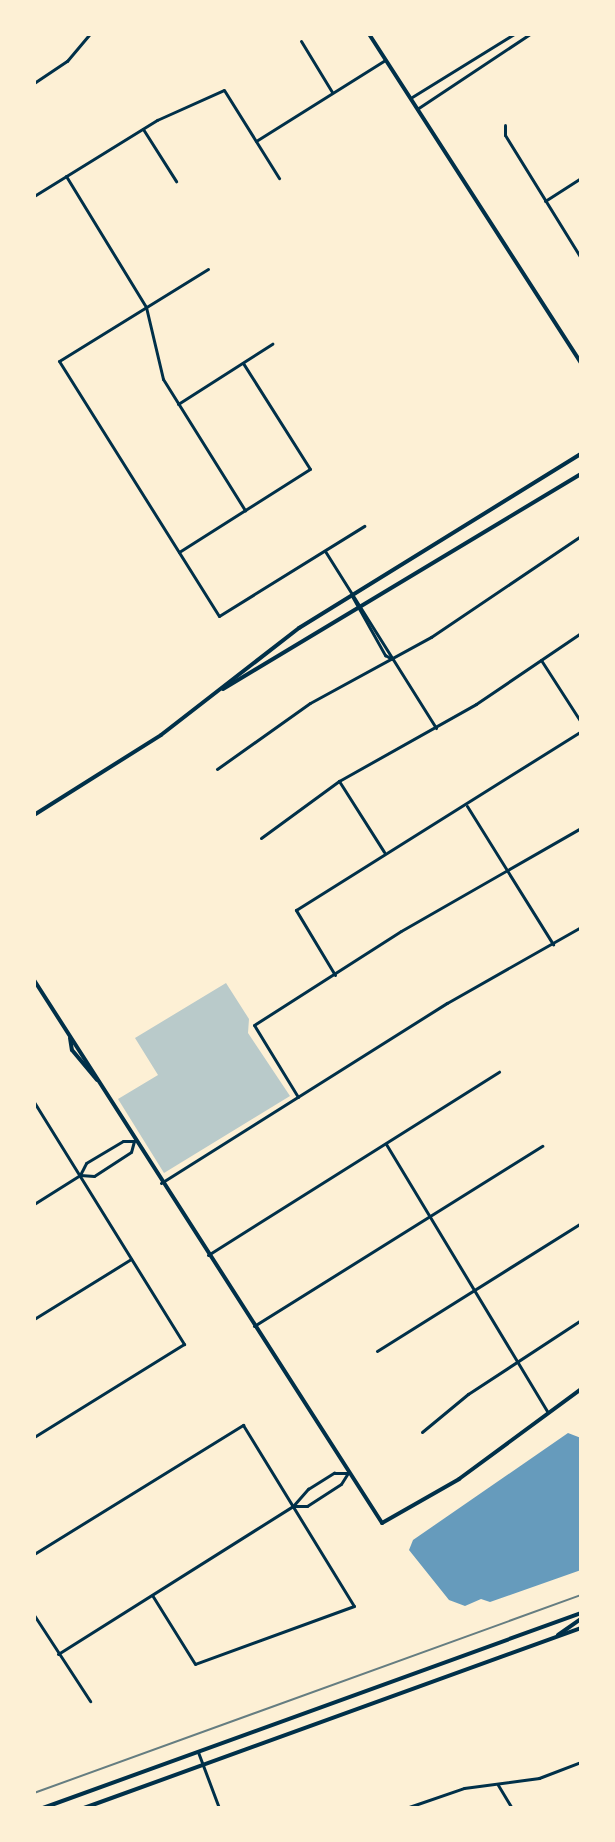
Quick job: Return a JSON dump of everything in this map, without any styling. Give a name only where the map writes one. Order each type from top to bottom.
[{"type":"street","points":[[34,83],[67,61],[90,34]]},
{"type":"street","points":[[369,34],[581,363]]},
{"type":"street","points":[[410,98],[514,34]]},
{"type":"street","points":[[417,109],[530,34]]},
{"type":"street","points":[[301,41],[333,93]]},
{"type":"street","points":[[256,141],[386,60]]},
{"type":"street","points":[[34,196],[143,129],[224,90],[279,178]]},
{"type":"street","points":[[505,125],[505,135],[581,258]]},
{"type":"street","points":[[143,129],[176,181]]},
{"type":"street","points":[[66,176],[146,307],[159,368],[178,404],[245,510]]},
{"type":"street","points":[[545,201],[581,178]]},
{"type":"street","points":[[208,269],[59,361],[219,616],[364,526]]},
{"type":"street","points":[[178,404],[272,344]]},
{"type":"street","points":[[179,552],[310,469],[243,363]]},
{"type":"street","points":[[221,690],[260,655],[581,454]]},
{"type":"street","points":[[34,815],[133,754],[221,690],[581,474]]},
{"type":"street","points":[[217,769],[310,703],[392,659],[581,536]]},
{"type":"street","points":[[325,551],[352,595],[363,605],[392,659]]},
{"type":"street","points":[[352,595],[356,610],[436,728]]},
{"type":"street","points":[[261,838],[339,781],[436,728],[581,633]]},
{"type":"street","points":[[541,660],[581,722]]},
{"type":"street","points":[[335,975],[296,910],[384,852],[467,806],[581,731]]},
{"type":"street","points":[[339,781],[384,852]]},
{"type":"street","points":[[467,806],[553,944]]},
{"type":"street","points":[[298,1097],[254,1025],[581,828]]},
{"type":"street","points":[[161,1183],[457,997],[581,927]]},
{"type":"street","points":[[34,980],[70,1038],[97,1070],[97,1080]]},
{"type":"street","points":[[70,1038],[80,1063],[97,1080],[382,1523],[459,1479],[547,1411],[581,1389]]},
{"type":"street","points":[[208,1255],[499,1072]]},
{"type":"street","points":[[34,1102],[184,1344],[34,1437]]},
{"type":"street","points":[[34,1204],[80,1175],[86,1163],[134,1141]]},
{"type":"street","points":[[80,1175],[94,1176],[131,1152],[134,1141]]},
{"type":"street","points":[[386,1144],[547,1411]]},
{"type":"street","points":[[254,1326],[542,1146]]},
{"type":"street","points":[[105,1152],[112,1164]]},
{"type":"street","points":[[377,1351],[581,1223]]},
{"type":"street","points":[[34,1319],[131,1259]]},
{"type":"street","points":[[422,1432],[516,1361],[581,1320]]},
{"type":"street","points":[[34,1554],[243,1425],[354,1606],[195,1664],[152,1595]]},
{"type":"street","points":[[58,1654],[293,1506],[300,1494],[316,1484],[334,1473],[348,1473]]},
{"type":"street","points":[[293,1506],[307,1506],[341,1484],[348,1473]]},
{"type":"street","points":[[316,1484],[323,1495]]},
{"type":"street","points":[[34,1615],[90,1701]]},
{"type":"street","points":[[557,1637],[581,1616]]},
{"type":"street","points":[[43,1808],[581,1616]]},
{"type":"street","points":[[84,1808],[581,1628]]},
{"type":"street","points":[[198,1752],[219,1808]]},
{"type":"street","points":[[406,1808],[464,1788],[498,1785],[581,1762]]},
{"type":"street","points":[[498,1785],[512,1808]]},
{"type":"shaded area","points":[[226,983],[249,1019],[248,1033],[290,1096],[164,1173],[118,1099],[158,1075],[135,1038]]},
{"type":"water","points":[[568,1433],[581,1438],[581,1570],[490,1602],[481,1599],[465,1606],[449,1600],[409,1550],[413,1540]]},
{"type":"railway","points":[[34,1793],[581,1595]]}]
